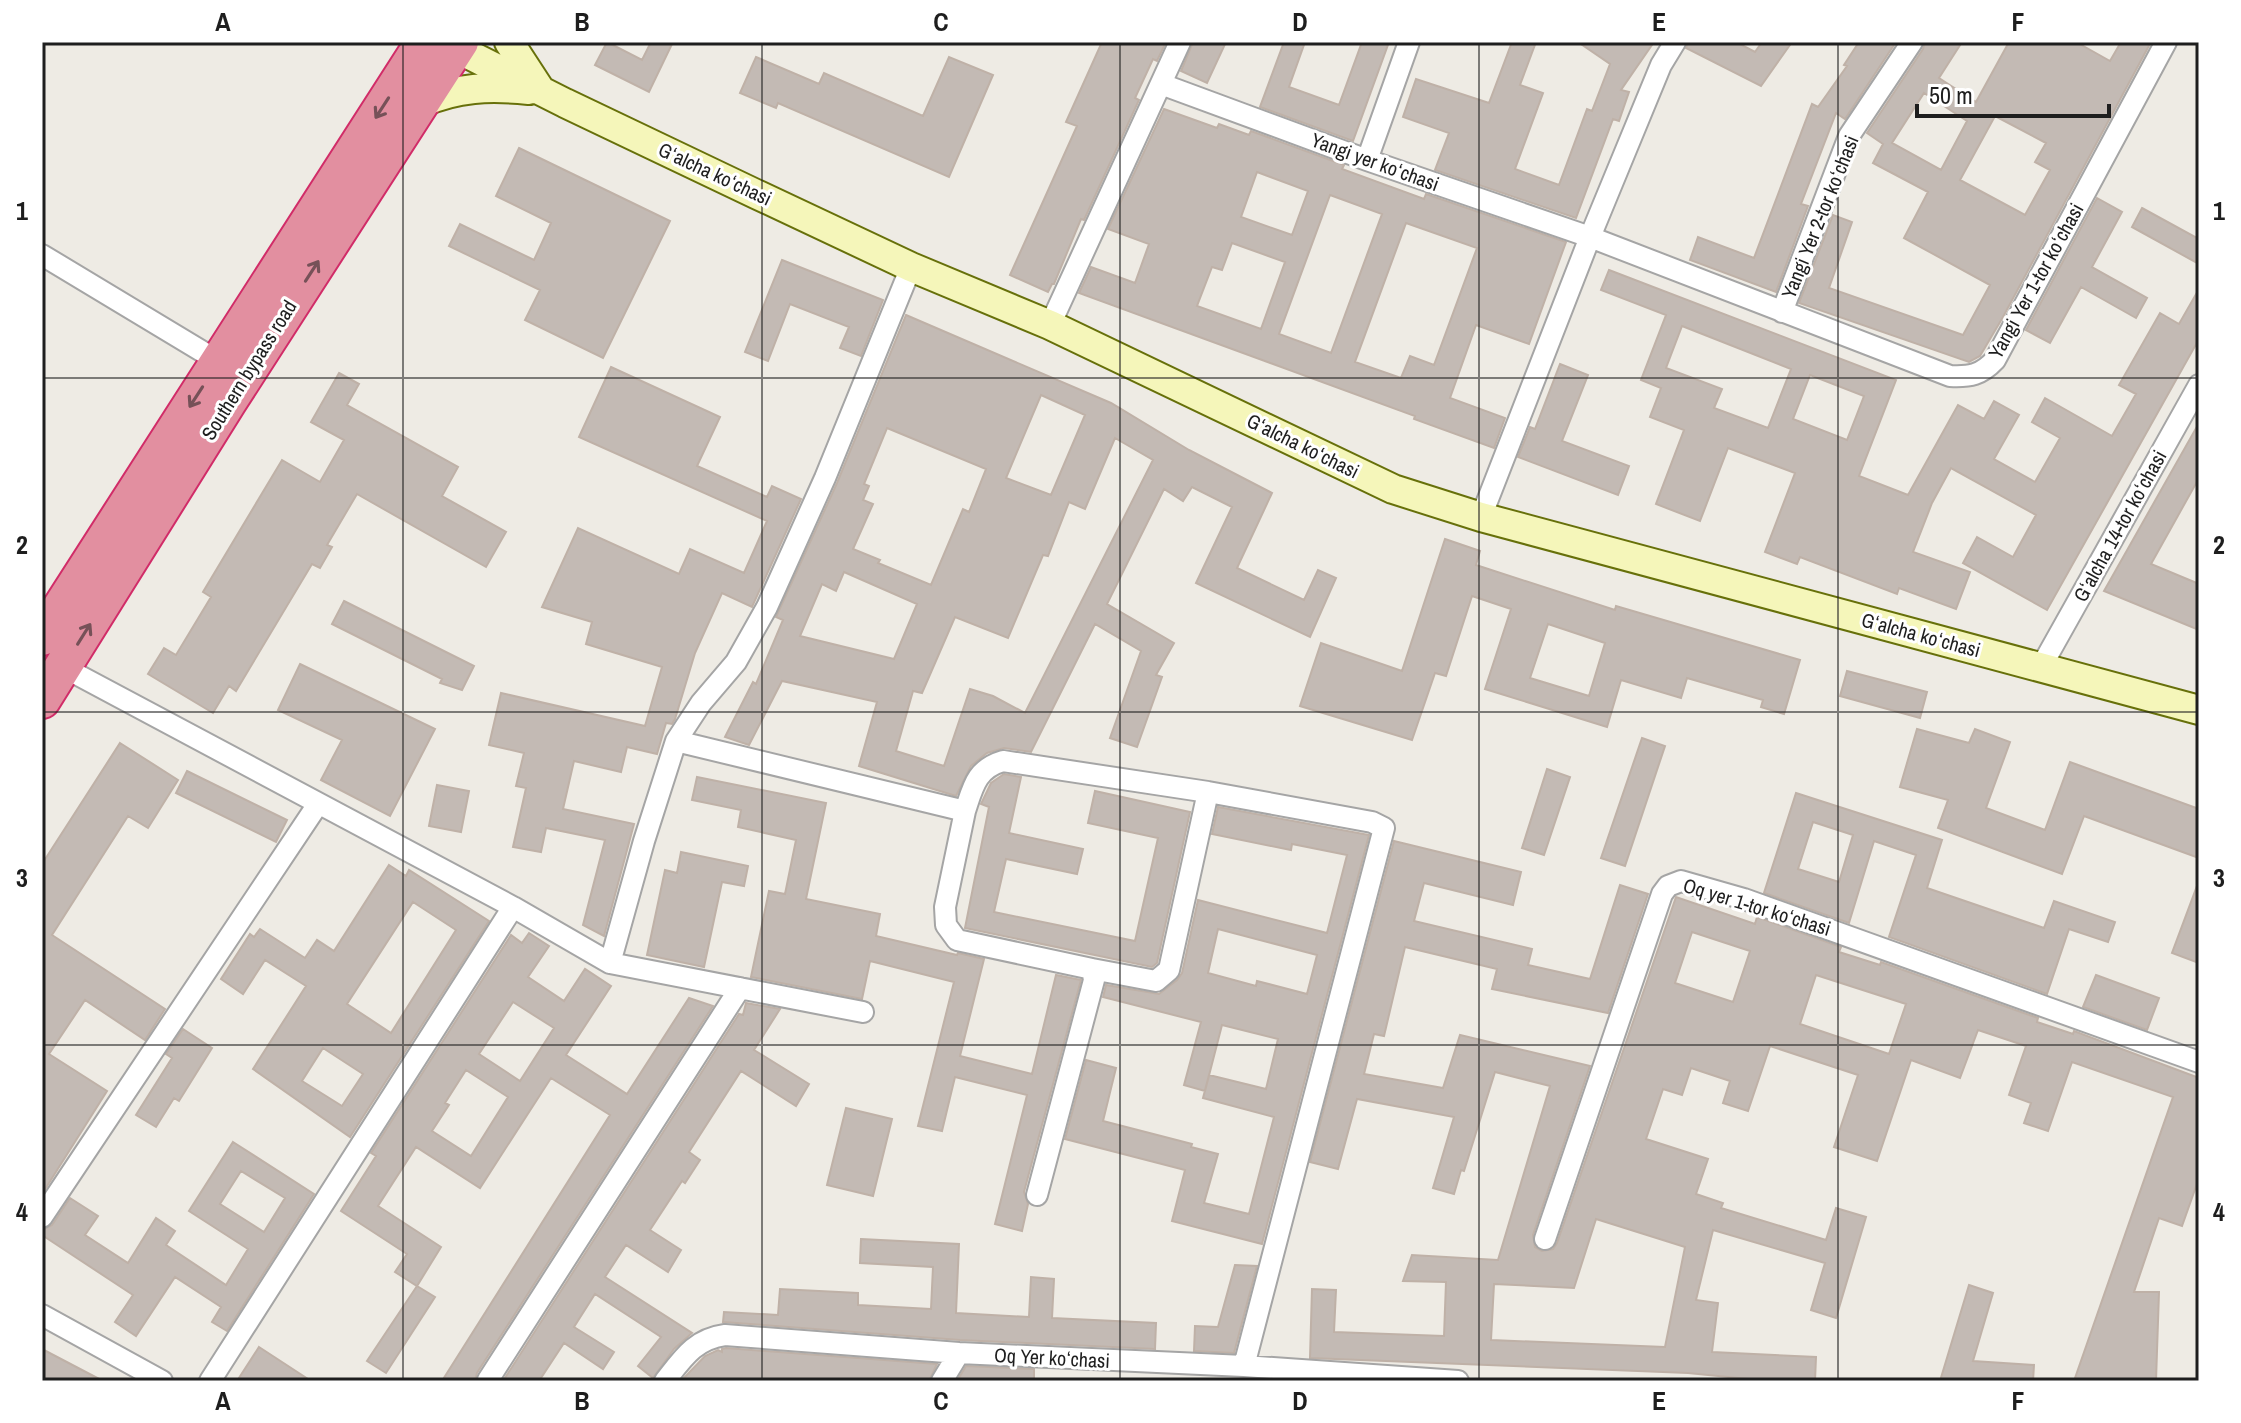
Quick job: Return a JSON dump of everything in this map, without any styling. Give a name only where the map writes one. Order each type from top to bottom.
[{"type":"highway","name":"Southern bypass road","points":[[42,700],[235,390],[421,103],[446,44]]},
{"type":"highway","name":"Southern bypass road","points":[[42,637],[218,361],[446,44]]},
{"type":"street","points":[[509,42],[541,92]]},
{"type":"street","points":[[1050,325],[1180,42]]},
{"type":"street","points":[[1367,160],[1409,42]]},
{"type":"street","points":[[1481,517],[1590,237],[1661,65],[1675,42]]},
{"type":"street","name":"Yangi Yer 2-tor koʻchasi","points":[[1782,312],[1849,136],[1912,42]]},
{"type":"street","name":"Yangi Yer 1-tor koʻchasi","points":[[1782,312],[1950,376],[1969,377],[1983,372],[1995,360],[2166,42]]},
{"type":"street","name":"Gʻalcha koʻchasi","points":[[446,44],[911,267],[1050,325],[1393,489],[1481,517],[2199,710]]},
{"type":"street","name":"Yangi yer koʻchasi","points":[[1161,84],[1590,237],[1782,312]]},
{"type":"street","points":[[421,103],[445,92],[471,88],[541,92]]},
{"type":"street","points":[[42,255],[218,361]]},
{"type":"street","points":[[610,963],[676,741],[701,703],[736,662],[767,607],[825,478],[911,267]]},
{"type":"street","name":"Gʻalcha 14-tor koʻchasi","points":[[2041,667],[2199,385]]},
{"type":"street","points":[[63,667],[513,907],[610,963],[863,1012]]},
{"type":"street","points":[[676,741],[965,811]]},
{"type":"street","points":[[1208,792],[1169,970],[1156,981],[957,940],[946,925],[945,907],[965,811],[980,775],[988,765],[1003,761],[1028,762],[1208,792],[1380,824],[1384,833],[1232,1371]]},
{"type":"street","points":[[42,1217],[318,804]]},
{"type":"street","name":"Oq yer 1-tor koʻchasi","points":[[1545,1239],[1662,894],[1673,883],[1681,881],[1744,899],[2199,1062]]},
{"type":"street","points":[[210,1381],[513,907]]},
{"type":"street","points":[[1037,1195],[1094,980],[1092,969]]},
{"type":"street","points":[[488,1380],[740,988]]},
{"type":"street","points":[[42,1315],[162,1381]]},
{"type":"street","name":"Oq Yer koʻchasi","points":[[665,1381],[691,1350],[708,1337],[725,1335],[1232,1371],[1458,1381]]},
{"type":"street","points":[[942,1381],[959,1353]]},
{"type":"building","points":[[607,42],[642,60],[651,42],[673,42],[649,92],[595,65]]},
{"type":"building","points":[[1102,42],[1166,42],[1157,61],[1153,59],[1135,98],[1139,100],[1048,292],[1010,275],[1077,126],[1066,122]]},
{"type":"building","points":[[1193,42],[1226,42],[1207,83],[1181,71]]},
{"type":"building","points":[[1284,42],[1305,42],[1289,87],[1339,105],[1362,42],[1389,42],[1353,141],[1260,107]]},
{"type":"building","points":[[1512,42],[1536,42],[1520,85],[1543,93],[1515,169],[1559,185],[1587,109],[1592,111],[1610,64],[1578,42],[1654,42],[1621,90],[1629,92],[1619,121],[1613,119],[1576,218],[1435,170],[1449,133],[1403,117],[1416,79],[1489,103]]},
{"type":"building","points":[[1688,42],[1736,42],[1755,52],[1762,42],[1792,42],[1761,86],[1686,48]]},
{"type":"building","points":[[1859,42],[1896,42],[1845,119],[1836,113],[1801,204],[1808,206],[1776,292],[1690,260],[1698,237],[1754,258],[1812,104],[1818,107],[1847,66],[1844,65]]},
{"type":"building","points":[[1925,42],[1962,42],[1939,78],[1976,102],[2009,42],[2076,42],[2110,61],[2121,42],[2151,42],[2003,317],[1980,356],[1969,362],[1799,303],[1833,215],[1852,222],[1829,288],[1963,335],[1990,285],[1904,238],[1928,192],[1873,163],[1883,144],[1867,133]],"holes":[[[1924,93],[1967,121],[1941,170],[1892,143]],[[1995,116],[2046,143],[2035,162],[2050,170],[2025,215],[1960,180]]]},
{"type":"building","points":[[756,57],[819,84],[824,73],[923,116],[949,57],[993,75],[949,177],[778,103],[776,108],[740,93]]},
{"type":"building","points":[[1164,109],[1217,128],[1219,124],[1249,135],[1251,131],[1424,199],[1426,194],[1566,242],[1529,344],[1476,325],[1450,398],[1505,418],[1494,448],[1079,293],[1091,267],[1135,283],[1149,244],[1108,229]],"holes":[[[1257,172],[1308,191],[1292,235],[1241,217]],[[1330,195],[1382,214],[1331,353],[1279,334]],[[1406,223],[1477,248],[1434,365],[1410,356],[1401,378],[1355,362]],[[1232,243],[1285,262],[1261,329],[1197,306],[1212,267],[1222,270]]]},
{"type":"building","points":[[519,148],[670,221],[603,358],[525,320],[540,290],[449,246],[460,224],[534,260],[551,223],[496,196]]},
{"type":"building","points":[[2097,198],[2122,212],[2092,267],[2147,298],[2136,318],[2081,287],[2050,343],[2026,330]]},
{"type":"building","points":[[2142,208],[2199,239],[2199,264],[2132,227]]},
{"type":"building","points":[[782,260],[883,300],[861,356],[840,348],[849,327],[790,304],[768,361],[745,352]]},
{"type":"building","points":[[1609,270],[1896,380],[1859,476],[1908,495],[1958,405],[1984,419],[1994,401],[2019,415],[1994,459],[2035,482],[2060,438],[2032,422],[2045,398],[2112,436],[2136,394],[2119,385],[2160,313],[2179,324],[2199,289],[2199,339],[2047,610],[1963,563],[1977,537],[2013,557],[2036,515],[1951,468],[1932,503],[1913,552],[1970,572],[1956,609],[1899,588],[1897,594],[1800,557],[1797,564],[1765,552],[1795,473],[1728,448],[1700,521],[1656,504],[1684,430],[1650,417],[1661,388],[1641,380],[1666,315],[1601,290]],"holes":[[[1682,326],[1791,369],[1768,428],[1714,408],[1722,389],[1666,368]],[[1810,375],[1864,396],[1847,440],[1793,419]]]},
{"type":"building","points":[[906,315],[1111,403],[1189,450],[1272,493],[1237,568],[1304,600],[1318,570],[1336,578],[1310,637],[1196,583],[1232,507],[1192,487],[1183,501],[1164,489],[1107,604],[1174,643],[1156,675],[1162,677],[1137,747],[1110,738],[1141,651],[1095,624],[1031,752],[1004,748],[987,753],[971,766],[956,796],[859,766],[877,702],[782,681],[749,745],[725,737],[753,682],[756,684],[783,620],[776,617],[837,483]],"holes":[[[1041,395],[1085,415],[1051,495],[1006,478]],[[887,428],[986,469],[969,512],[963,509],[931,585],[853,549],[873,504],[863,500],[869,486],[864,484]],[[1115,438],[1153,460],[1025,713],[993,696],[970,689],[944,766],[896,751],[913,691],[922,693],[955,617],[1008,638],[1043,555],[1048,556],[1069,502],[1085,509]],[[844,572],[917,604],[894,659],[800,636],[822,584],[836,591]]]},
{"type":"building","points":[[1560,364],[1588,375],[1562,441],[1629,466],[1618,495],[1518,457],[1530,427],[1535,429]]},
{"type":"building","points":[[611,367],[720,417],[697,466],[767,497],[772,486],[801,499],[752,607],[722,593],[695,653],[675,719],[672,724],[666,723],[657,754],[627,747],[621,772],[574,761],[563,809],[634,824],[604,936],[583,925],[605,840],[546,828],[541,852],[513,847],[526,788],[516,786],[524,753],[489,745],[501,693],[645,726],[662,667],[586,644],[592,622],[542,607],[578,528],[679,574],[690,549],[744,573],[767,521],[579,437]]},
{"type":"building","points":[[339,373],[359,384],[347,405],[458,467],[442,496],[506,532],[486,567],[357,494],[327,545],[332,547],[320,568],[312,564],[236,691],[229,686],[213,713],[148,674],[164,648],[176,655],[211,597],[203,592],[282,460],[320,482],[344,440],[311,422]]},
{"type":"building","points":[[2199,423],[2199,478],[2151,564],[2199,584],[2199,630],[2104,591]]},
{"type":"building","points":[[1445,539],[1480,551],[1476,565],[1615,610],[1616,606],[1800,660],[1784,714],[1761,707],[1763,700],[1687,678],[1681,698],[1621,680],[1607,727],[1485,689],[1511,609],[1472,596],[1446,676],[1435,673],[1412,740],[1300,706],[1321,643],[1402,671]],"holes":[[[1548,624],[1605,643],[1589,696],[1530,678]]]},
{"type":"building","points":[[344,601],[474,666],[462,690],[440,683],[442,679],[332,624]]},
{"type":"building","points":[[300,664],[435,729],[390,816],[321,780],[342,740],[278,710]]},
{"type":"building","points":[[1847,671],[1927,692],[1920,718],[1840,696]]},
{"type":"building","points":[[1917,729],[1969,743],[1975,729],[2010,742],[1986,808],[2045,830],[2070,762],[2199,809],[2199,858],[2084,816],[2062,874],[1938,828],[1948,800],[1900,787]]},
{"type":"building","points":[[1642,738],[1665,746],[1625,866],[1601,858]]},
{"type":"building","points":[[120,743],[178,780],[148,828],[128,816],[52,935],[165,1009],[145,1040],[85,1000],[49,1054],[107,1091],[42,1194],[42,864]]},
{"type":"building","points":[[1547,769],[1570,777],[1544,855],[1522,848]]},
{"type":"building","points":[[187,771],[287,820],[276,842],[176,793]]},
{"type":"building","points":[[1004,774],[1021,777],[1009,833],[1083,849],[1077,874],[1006,859],[994,912],[1135,941],[1158,838],[1088,823],[1095,791],[1190,812],[1157,963],[1152,967],[965,928],[989,807],[981,804],[991,783]]},
{"type":"building","points":[[697,777],[826,803],[806,899],[880,914],[876,936],[984,959],[960,1056],[1032,1074],[1056,975],[1081,980],[1024,1192],[1028,1204],[1022,1231],[995,1224],[1027,1095],[955,1077],[942,1131],[918,1126],[954,982],[870,961],[862,999],[751,977],[769,891],[785,894],[796,840],[738,827],[741,810],[692,800]]},
{"type":"building","points":[[437,785],[469,791],[461,832],[429,826]]},
{"type":"building","points":[[1796,793],[1942,840],[1927,888],[2044,928],[2054,901],[2115,922],[2108,942],[2069,929],[2047,994],[1889,937],[1916,855],[1874,841],[1849,923],[1764,893]],"holes":[[[1813,822],[1853,835],[1839,882],[1798,869]]]},
{"type":"building","points":[[1218,807],[1369,835],[1262,1244],[1172,1221],[1185,1170],[1065,1139],[1086,1060],[1116,1068],[1103,1121],[1192,1144],[1191,1147],[1218,1154],[1204,1203],[1249,1214],[1274,1117],[1203,1098],[1205,1091],[1184,1085],[1201,1022],[1103,997],[1106,985],[1159,994],[1177,980],[1182,973],[1198,900],[1327,933],[1347,855],[1292,844],[1291,850],[1212,834]],"holes":[[[1218,929],[1317,955],[1307,994],[1257,981],[1256,986],[1208,973]],[[1222,1025],[1278,1039],[1266,1089],[1209,1075]]]},
{"type":"building","points":[[1394,841],[1521,872],[1513,905],[1424,883],[1414,921],[1532,949],[1528,965],[1590,979],[1620,885],[1648,894],[1608,1013],[1492,989],[1497,969],[1405,947],[1384,1036],[1374,1034],[1364,1074],[1443,1088],[1460,1035],[1590,1066],[1533,1235],[1535,1247],[1542,1251],[1553,1249],[1557,1243],[1676,897],[1755,924],[1757,917],[1841,947],[1839,952],[1880,965],[1881,962],[2038,1018],[2037,1022],[2073,1034],[2074,1031],[2199,1078],[2199,1178],[2182,1226],[2159,1218],[2134,1292],[2159,1292],[2156,1381],[2074,1381],[2173,1097],[2072,1062],[2048,1131],[2024,1123],[2031,1103],[2009,1095],[2026,1046],[1978,1030],[1960,1078],[1911,1060],[1877,1161],[1834,1147],[1858,1075],[1770,1046],[1748,1111],[1723,1103],[1730,1081],[1691,1068],[1682,1095],[1663,1089],[1646,1139],[1708,1159],[1696,1194],[1723,1203],[1721,1208],[1826,1240],[1836,1208],[1866,1217],[1836,1318],[1811,1310],[1825,1263],[1713,1230],[1696,1300],[1718,1303],[1712,1352],[1816,1357],[1815,1381],[1310,1358],[1312,1289],[1336,1290],[1334,1332],[1444,1336],[1446,1282],[1403,1281],[1412,1255],[1498,1260],[1550,1086],[1495,1072],[1454,1194],[1433,1188],[1454,1117],[1357,1099],[1338,1169],[1310,1162]],"holes":[[[1692,932],[1750,951],[1733,1002],[1675,983]],[[1816,975],[1906,1004],[1889,1054],[1800,1024]],[[1596,1219],[1685,1247],[1665,1347],[1491,1340],[1494,1284],[1574,1288]]]},
{"type":"building","points":[[681,852],[748,866],[744,886],[722,882],[704,967],[647,955],[665,870],[677,873]]},
{"type":"building","points":[[389,865],[406,876],[409,870],[489,921],[350,1137],[253,1069],[306,986],[265,960],[243,994],[221,979],[250,934],[254,937],[260,929],[305,958],[317,940],[334,951]],"holes":[[[413,902],[456,930],[391,1033],[347,1004]],[[323,1048],[363,1074],[342,1106],[302,1081]]]},
{"type":"building","points":[[2199,887],[2199,963],[2172,953]]},
{"type":"building","points":[[529,933],[549,946],[528,977],[564,1001],[585,969],[611,986],[566,1055],[627,1094],[689,998],[713,1006],[477,1373],[475,1381],[442,1381],[610,1115],[551,1078],[480,1188],[416,1147],[378,1206],[441,1247],[417,1286],[395,1272],[407,1254],[341,1211],[376,1156],[371,1153],[511,935],[522,943]],"holes":[[[513,1002],[554,1028],[520,1081],[479,1054]],[[466,1070],[508,1097],[471,1156],[432,1131]]]},
{"type":"building","points":[[2096,975],[2159,998],[2147,1030],[2083,1007]]},
{"type":"building","points":[[746,1003],[780,1009],[754,1050],[809,1084],[796,1106],[741,1071],[689,1152],[700,1160],[685,1183],[682,1181],[650,1230],[681,1250],[668,1272],[626,1245],[605,1277],[692,1333],[674,1349],[653,1378],[638,1366],[661,1337],[595,1294],[574,1327],[614,1352],[603,1369],[564,1343],[539,1381],[503,1381],[739,1014],[743,1015]]},
{"type":"building","points":[[183,1029],[212,1048],[179,1101],[174,1098],[156,1127],[136,1115],[172,1058],[166,1054]]},
{"type":"building","points":[[846,1108],[892,1119],[873,1196],[827,1185]]},
{"type":"building","points":[[233,1142],[314,1194],[227,1331],[212,1322],[221,1307],[175,1277],[136,1336],[115,1322],[133,1295],[42,1235],[42,1230],[52,1225],[70,1198],[98,1216],[85,1235],[128,1263],[156,1218],[175,1231],[166,1245],[226,1285],[248,1249],[189,1211]],"holes":[[[241,1171],[285,1198],[264,1232],[220,1204]]]},
{"type":"building","points":[[861,1239],[959,1244],[956,1313],[1029,1317],[1031,1277],[1054,1279],[1052,1318],[1156,1323],[1155,1349],[960,1340],[723,1322],[724,1312],[778,1315],[780,1289],[858,1293],[858,1305],[931,1309],[933,1267],[860,1263]]},
{"type":"building","points":[[1235,1265],[1257,1266],[1234,1353],[1194,1351],[1195,1326],[1218,1327]]},
{"type":"building","points":[[1969,1285],[1993,1293],[1973,1361],[2034,1365],[2033,1381],[1940,1381]]},
{"type":"building","points":[[417,1286],[435,1297],[386,1373],[367,1361]]},
{"type":"building","points":[[259,1347],[311,1381],[237,1381]]},
{"type":"building","points":[[726,1348],[937,1364],[929,1381],[681,1381],[705,1356]]},
{"type":"building","points":[[42,1349],[103,1381],[42,1381]]},
{"type":"building","points":[[966,1366],[1034,1369],[1034,1381],[957,1381]]}]
